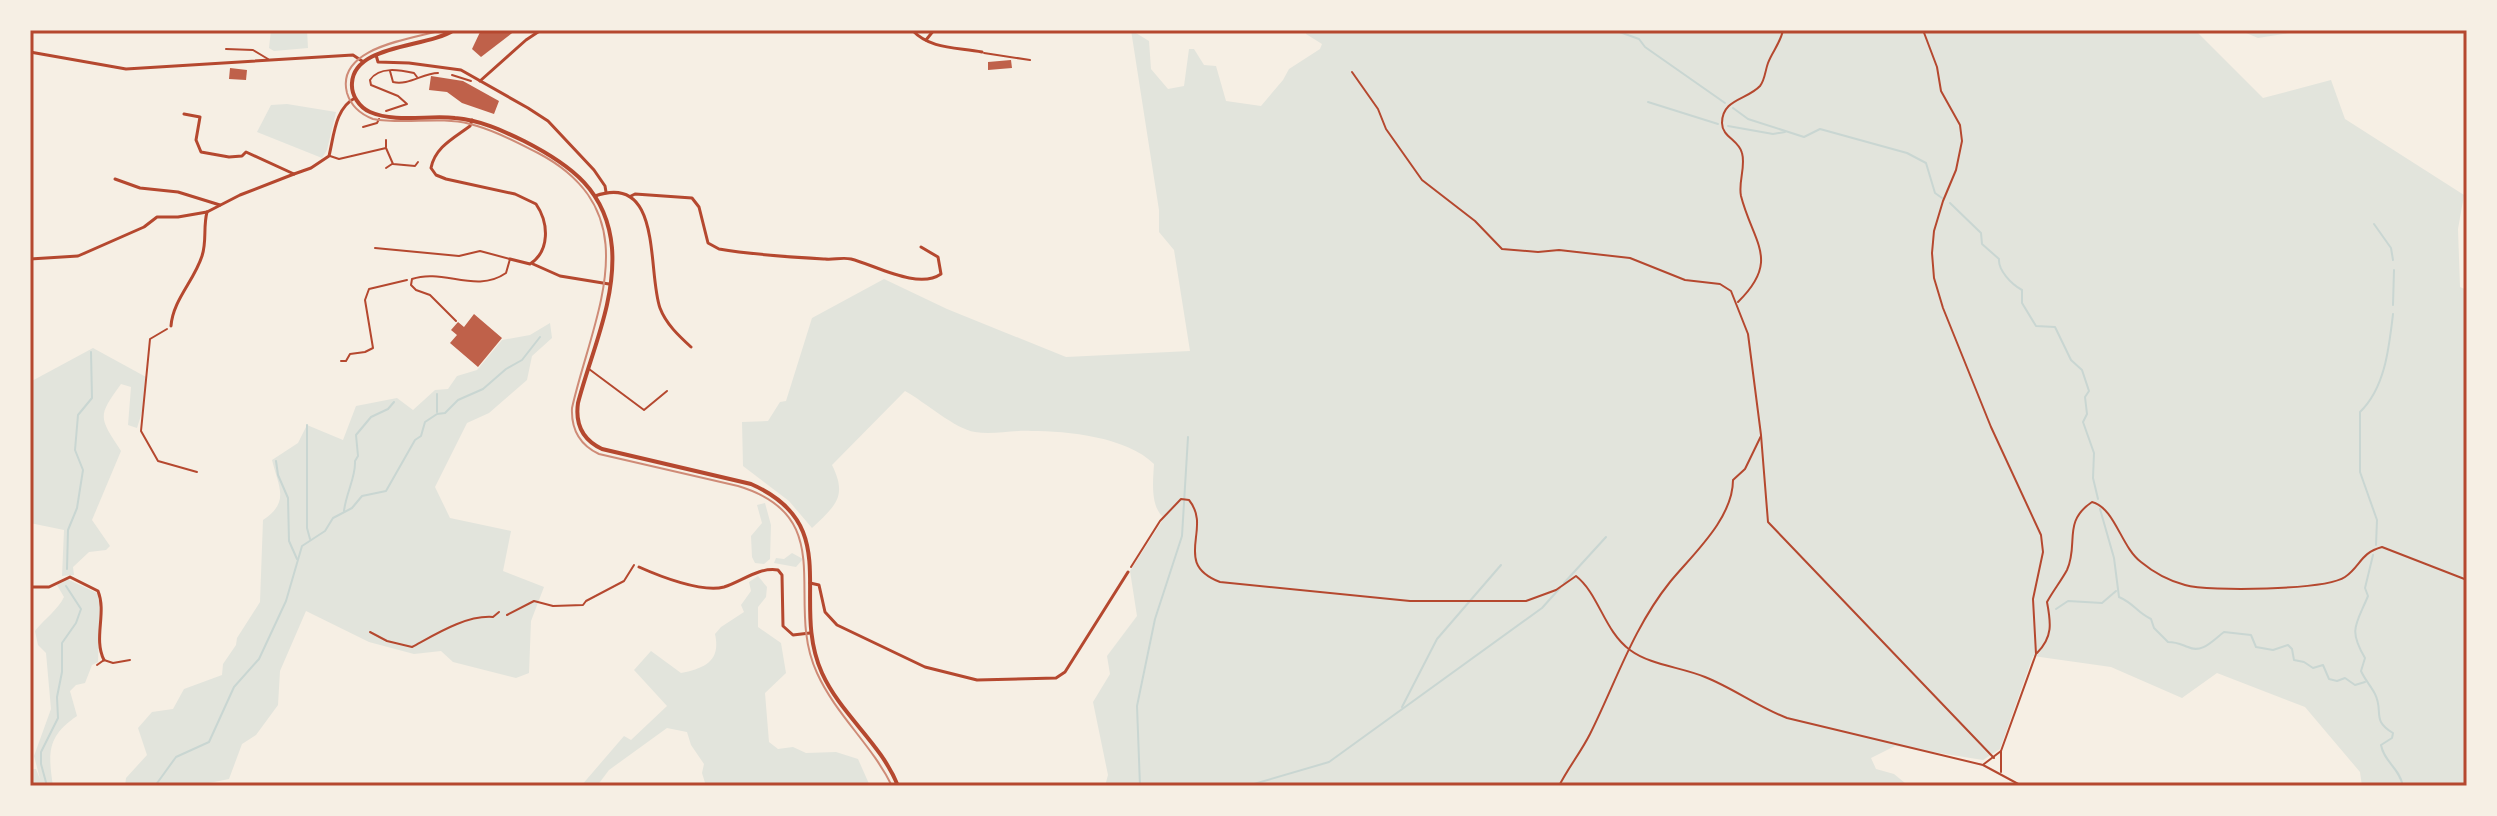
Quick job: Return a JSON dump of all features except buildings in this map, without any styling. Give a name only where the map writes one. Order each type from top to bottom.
[{"type":"main road","points":[[454,30],[433,40],[375,54],[362,61],[352,80],[355,98],[364,109],[382,113],[472,120],[502,130],[555,157],[575,172],[595,196],[609,231],[612,258],[602,322],[577,416],[583,434],[594,445],[610,452],[751,484],[778,498],[793,514],[806,539],[810,633],[817,660],[826,682],[883,758],[898,786]]},
{"type":"street","points":[[480,81],[541,30]]},
{"type":"street","points":[[912,30],[948,49],[982,52]]},
{"type":"street","points":[[926,40],[934,30]]},
{"type":"street","points":[[30,52],[126,69],[353,55],[362,61]]},
{"type":"street","points":[[375,54],[378,62],[461,70],[548,121],[594,170],[606,192]]},
{"type":"street","points":[[30,259],[78,256],[144,227],[157,217],[207,212],[240,195],[311,168],[329,156],[341,112],[348,101],[355,98]]},
{"type":"street","points":[[184,114],[200,117],[196,140],[201,152],[229,157],[242,156],[246,152],[294,174]]},
{"type":"street","points":[[472,120],[470,126],[439,149],[431,168],[436,175],[446,179],[532,200],[540,210],[545,238],[541,255],[533,264]]},
{"type":"street","points":[[115,179],[140,188],[178,192],[220,205]]},
{"type":"street","points":[[595,196],[622,192],[631,196],[638,205],[653,247],[660,308],[670,325],[691,347]]},
{"type":"street","points":[[631,196],[692,198],[698,203],[708,243],[719,249],[851,259],[894,274],[919,279],[935,278],[941,274],[938,257],[921,247]]},
{"type":"street","points":[[171,326],[172,312],[203,256],[207,212]]},
{"type":"street","points":[[510,259],[533,264],[560,276],[610,284]]},
{"type":"street","points":[[639,567],[663,578],[717,588],[755,573],[778,570],[782,575],[783,626],[793,635],[810,633]]},
{"type":"street","points":[[810,583],[819,585],[825,612],[837,625],[925,667],[977,680],[1056,678],[1065,672],[1128,572]]},
{"type":"street","points":[[30,587],[49,587],[70,577],[98,591],[102,605],[100,650],[104,660]]},
{"type":"lane","points":[[226,49],[253,50],[269,60]]},
{"type":"lane","points":[[982,52],[1030,60]]},
{"type":"lane","points":[[386,140],[393,164]]},
{"type":"lane","points":[[329,156],[339,159],[386,148]]},
{"type":"lane","points":[[386,168],[393,164],[415,166],[418,162]]},
{"type":"lane","points":[[375,248],[459,256],[480,251],[510,259],[506,273],[485,281],[470,283],[434,276],[412,279],[411,285],[416,290],[430,295],[456,321]]},
{"type":"lane","points":[[588,368],[644,410],[667,391]]},
{"type":"lane","points":[[97,665],[104,660],[113,663],[130,660]]},
{"type":"path","points":[[1737,303],[1757,280],[1762,256],[1742,197],[1743,155],[1724,132],[1722,123],[1731,103],[1762,84],[1783,30]]},
{"type":"path","points":[[1923,30],[1937,67],[1941,91],[1960,125],[1962,141],[1956,170],[1934,231],[1934,278],[1991,427],[2041,535],[2043,552],[2033,599],[2036,654]]},
{"type":"path","points":[[390,71],[393,82],[400,84],[428,73],[447,72],[470,83],[474,77]]},
{"type":"path","points":[[1352,72],[1378,109],[1386,129],[1422,180],[1475,221],[1502,249],[1559,250],[1630,258],[1685,280],[1720,284],[1731,291],[1748,334],[1768,522],[1994,758]]},
{"type":"path","points":[[363,127],[377,123],[382,113],[407,104],[398,96],[378,90],[370,82],[375,73],[414,73],[417,77]]},
{"type":"path","points":[[341,361],[346,361],[350,354],[373,348],[365,300],[369,289],[412,279]]},
{"type":"path","points":[[171,326],[150,339],[141,431],[158,461],[197,472]]},
{"type":"path","points":[[1559,786],[1590,733],[1628,649],[1669,583],[1714,531],[1733,489],[1733,480],[1745,469],[1761,435]]},
{"type":"path","points":[[1128,572],[1160,521],[1181,499],[1189,500],[1196,508],[1194,558],[1202,572],[1220,582],[1410,601],[1526,601],[1556,590],[1576,576],[1585,583],[1602,617],[1628,649],[1641,656],[1720,683],[1766,710],[1787,718],[1983,765],[2022,786]]},
{"type":"path","points":[[2001,773],[2001,751],[2036,654],[2050,634],[2047,602],[2069,567],[2072,532],[2079,510],[2092,502],[2102,505],[2109,513],[2120,537],[2141,562],[2185,585],[2210,589],[2322,584],[2344,577],[2361,557],[2382,547],[2467,580]]},
{"type":"path","points":[[507,615],[534,601],[553,606],[583,605],[624,581],[633,565],[639,567]]},
{"type":"path","points":[[370,632],[387,641],[412,647],[436,633],[479,616],[493,617],[499,612]]},
{"type":"path","points":[[1983,765],[2001,751]]},
{"type":"shaded area","points":[[271,30],[307,30],[308,48],[274,51],[269,48]]},
{"type":"shaded area","points":[[1131,30],[1149,41],[1151,69],[1168,89],[1184,86],[1189,49],[1194,49],[1204,65],[1216,66],[1226,101],[1261,106],[1289,69],[1320,49],[1322,44],[1306,34],[1306,30],[2195,30],[2263,98],[2331,80],[2345,119],[2464,195],[2458,229],[2460,287],[2467,290],[2467,786],[2362,786],[2360,772],[2305,707],[2217,673],[2182,698],[2111,667],[2033,656],[2000,749],[1983,760],[1895,746],[1871,758],[1876,769],[1894,774],[1905,783],[1904,786],[1105,786],[1108,775],[1093,702],[1110,674],[1107,656],[1137,616],[1130,571],[1164,518],[1154,500],[1154,464],[1129,447],[1096,437],[1046,431],[989,433],[967,430],[905,391],[832,465],[839,485],[837,500],[812,528],[789,501],[743,466],[742,422],[768,421],[780,402],[786,401],[812,318],[884,279],[947,309],[1066,357],[1190,351],[1174,250],[1159,232],[1159,210]]},
{"type":"shaded area","points":[[2239,30],[2308,30],[2258,38]]},
{"type":"shaded area","points":[[287,104],[336,112],[327,150],[322,158],[257,132],[271,105]]},
{"type":"shaded area","points":[[550,323],[552,338],[532,356],[527,380],[489,413],[467,423],[435,487],[450,518],[511,531],[503,571],[544,587],[531,621],[529,673],[516,678],[453,662],[441,651],[414,654],[369,642],[306,611],[280,671],[278,705],[256,735],[242,744],[229,779],[194,786],[125,786],[126,778],[147,755],[138,728],[152,712],[173,709],[184,689],[222,675],[223,664],[260,602],[263,520],[280,500],[272,460],[298,443],[307,425],[343,440],[356,406],[397,398],[413,410],[435,390],[448,389],[457,376],[477,370],[502,340],[530,335]]},
{"type":"shaded area","points":[[93,348],[146,377],[143,409],[137,428],[128,425],[131,387],[121,384],[108,404],[105,424],[121,451],[92,520],[110,546],[106,550],[89,552],[73,567],[74,575],[62,576],[64,530],[30,523],[30,382]]},
{"type":"shaded area","points":[[765,503],[771,525],[770,559],[764,564],[755,563],[752,557],[751,536],[762,523],[757,505]]},
{"type":"shaded area","points":[[792,553],[803,559],[796,567],[774,563],[776,558],[784,559]]},
{"type":"shaded area","points":[[758,576],[767,587],[766,597],[758,607],[758,627],[781,643],[786,673],[765,693],[769,742],[778,749],[793,747],[806,753],[836,752],[858,759],[870,786],[706,786],[702,773],[704,764],[691,745],[687,732],[667,728],[609,770],[597,786],[581,786],[624,736],[631,740],[667,706],[634,670],[651,651],[681,673],[704,666],[716,651],[715,634],[744,612],[741,605],[751,591],[749,582]]},
{"type":"shaded area","points":[[67,579],[97,593],[100,604],[98,662],[92,665],[85,683],[76,685],[70,691],[77,716],[60,731],[52,746],[50,764],[53,786],[30,786],[30,769],[36,769],[40,779],[34,756],[51,709],[46,653],[38,645],[35,631],[61,602],[64,597],[57,585]]},
{"type":"waterway","points":[[1614,30],[1639,39],[1645,47],[1725,103]]},
{"type":"waterway","points":[[1648,102],[1718,124]]},
{"type":"waterway","points":[[1733,108],[1748,119],[1804,137],[1820,129],[1907,153],[1926,163],[1935,193],[1942,198]]},
{"type":"waterway","points":[[1728,126],[1773,134],[1785,132]]},
{"type":"waterway","points":[[1950,203],[1981,233],[1982,244],[1999,259],[2006,276],[2022,290],[2022,303],[2036,326],[2055,327],[2071,360],[2082,370],[2089,391],[2085,397],[2087,414],[2083,422],[2094,453],[2093,478],[2098,499]]},
{"type":"waterway","points":[[2374,224],[2391,248],[2393,260]]},
{"type":"waterway","points":[[2393,305],[2394,270]]},
{"type":"waterway","points":[[2376,545],[2377,520],[2360,472],[2360,412],[2380,379],[2393,314]]},
{"type":"waterway","points":[[155,786],[176,757],[209,742],[234,687],[259,659],[286,601],[302,546],[325,531],[333,518],[352,508],[362,496],[386,491],[415,440],[421,436],[425,422],[445,413],[458,400],[483,389],[522,360],[540,337]]},
{"type":"waterway","points":[[67,569],[68,530],[77,508],[83,470],[75,450],[78,415],[92,398],[91,352]]},
{"type":"waterway","points":[[437,394],[437,412]]},
{"type":"waterway","points":[[344,511],[358,456],[356,435],[371,417],[388,409],[394,402]]},
{"type":"waterway","points":[[307,425],[307,528],[310,539]]},
{"type":"waterway","points":[[1140,786],[1137,706],[1155,619],[1182,536],[1188,437]]},
{"type":"waterway","points":[[276,461],[278,475],[288,498],[289,541],[297,559]]},
{"type":"waterway","points":[[2100,509],[2114,558],[2119,597],[2151,619],[2154,628],[2168,642],[2198,649],[2224,632],[2251,635],[2256,647],[2273,650],[2288,645],[2294,660],[2313,668],[2323,665],[2329,679],[2337,681],[2345,678],[2355,685],[2365,682]]},
{"type":"waterway","points":[[1564,583],[1606,537]]},
{"type":"waterway","points":[[2373,555],[2365,588],[2368,596],[2355,633],[2365,658],[2361,671],[2375,694],[2382,724],[2393,733],[2392,738],[2381,745],[2403,786]]},
{"type":"waterway","points":[[1402,707],[1437,639],[1501,565]]},
{"type":"waterway","points":[[47,786],[41,752],[58,718],[62,643],[76,623],[81,609],[66,586]]},
{"type":"waterway","points":[[1247,786],[1329,762],[1542,608],[1560,588]]},
{"type":"waterway","points":[[2056,609],[2068,601],[2102,603],[2116,591]]},
{"type":"railway","points":[[442,30],[396,42],[364,55],[346,77],[351,102],[360,112],[373,119],[446,121],[479,127],[538,153],[573,177],[594,205],[604,236],[606,268],[601,302],[572,408],[578,436],[599,454],[738,486],[770,500],[789,518],[800,540],[808,646],[817,673],[834,703],[875,757],[892,786]]}]
